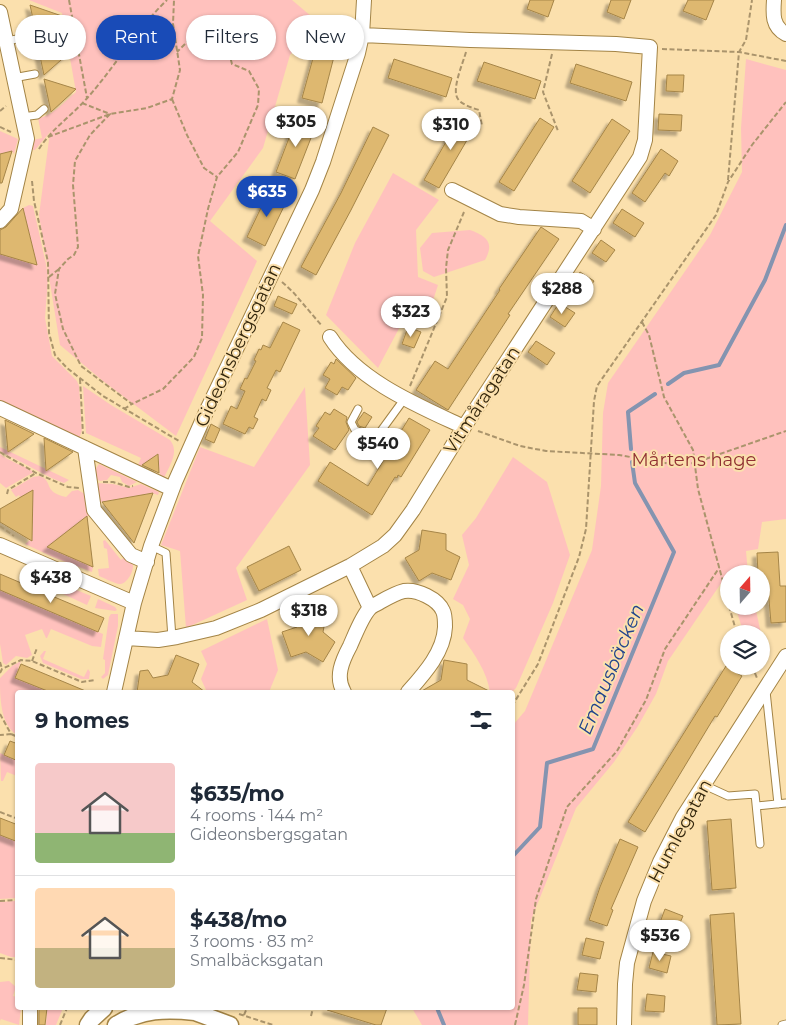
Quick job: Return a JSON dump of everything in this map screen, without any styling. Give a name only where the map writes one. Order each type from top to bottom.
[{"type":"street","name":"Gideonsbergsgatan","points":[[363,15],[364,0]]},
{"type":"street","points":[[774,0],[774,20],[778,28],[786,34]]},
{"type":"street","points":[[0,12],[26,139],[11,209],[0,221]]},
{"type":"street","points":[[364,36],[616,44],[650,50]]},
{"type":"street","name":"Vitmåragatan","points":[[126,638],[158,640],[216,628],[261,610],[350,566],[383,546],[395,534],[413,510],[464,427],[640,157],[645,140],[650,50]]},
{"type":"street","name":"Gideonsbergsgatan","points":[[114,690],[134,603],[172,489],[207,410],[312,190],[349,85],[356,60]]},
{"type":"street","points":[[452,190],[500,214],[581,221],[594,229]]},
{"type":"street","points":[[330,338],[363,373],[406,398],[464,427]]},
{"type":"street","points":[[0,408],[172,489]]},
{"type":"street","points":[[84,448],[94,510],[131,555],[147,562]]},
{"type":"street","points":[[0,545],[134,603]]},
{"type":"street","points":[[350,566],[370,608]]},
{"type":"street","points":[[343,690],[339,678],[341,666],[370,608],[389,597],[405,591],[427,596],[437,603],[443,611],[445,627],[442,645],[426,671],[410,690]]},
{"type":"street","name":"Humlegatan","points":[[624,1025],[627,963],[644,901],[660,862],[684,817],[784,662]]},
{"type":"street","points":[[30,1010],[30,1025]]},
{"type":"street","points":[[88,1025],[92,1018],[102,1010]]},
{"type":"street","points":[[106,1010],[117,1025],[129,1017],[149,1011],[174,1010],[190,1010],[230,1025]]},
{"type":"lane","points":[[6,41],[15,39]]},
{"type":"lane","points":[[13,78],[36,74]]},
{"type":"lane","points":[[22,117],[37,115],[44,109]]},
{"type":"lane","points":[[358,409],[351,422],[355,430],[372,437],[378,435],[406,398]]},
{"type":"lane","points":[[152,546],[166,553],[172,638]]},
{"type":"lane","points":[[757,806],[782,804],[766,688]]},
{"type":"lane","points":[[704,785],[728,796],[756,794],[760,844]]},
{"type":"lane","points":[[782,1025],[786,1024]]},
{"type":"path","points":[[69,0],[87,98]]},
{"type":"path","points":[[167,0],[152,15],[106,76],[82,104],[46,138],[110,114],[147,108],[172,99]]},
{"type":"path","points":[[174,0],[173,24],[180,70],[172,99],[187,135],[204,168],[217,177]]},
{"type":"path","points":[[728,182],[740,52],[746,40],[752,0]]},
{"type":"path","points":[[124,409],[163,389],[194,357],[202,338],[203,295],[198,256],[208,209],[217,177],[238,152],[258,105],[259,89],[249,71],[232,64],[224,35],[203,30],[191,38],[177,52]]},
{"type":"path","points":[[470,40],[455,89],[458,99],[467,106],[479,110],[482,126]]},
{"type":"path","points":[[556,42],[543,92],[558,131]]},
{"type":"path","points":[[650,50],[740,52],[786,61]]},
{"type":"path","points":[[515,701],[538,664],[579,558],[586,529],[594,401],[597,386],[716,215],[728,182],[752,146],[786,102]]},
{"type":"path","points":[[82,104],[110,114]]},
{"type":"path","points":[[49,277],[60,270],[68,259],[74,255],[78,247],[73,185],[75,161],[90,135],[110,114]]},
{"type":"path","points":[[406,398],[423,352],[447,297],[446,268],[448,250],[470,199]]},
{"type":"path","points":[[34,201],[48,262],[49,333],[55,355],[103,396],[183,444]]},
{"type":"path","points":[[60,270],[55,294],[63,329],[81,366],[132,404]]},
{"type":"path","points":[[271,276],[293,292],[308,307],[330,338]]},
{"type":"path","points":[[642,322],[649,335],[664,397],[693,450],[698,489],[720,572]]},
{"type":"path","points":[[80,378],[84,448]]},
{"type":"path","points":[[464,427],[520,446],[591,454],[619,454],[676,465],[694,463],[786,431]]},
{"type":"path","points":[[0,452],[36,473],[68,487],[78,488],[84,492],[90,485],[97,482],[113,482],[129,487],[138,483],[143,476]]},
{"type":"path","points":[[7,494],[8,490],[36,473]]},
{"type":"path","points":[[515,1025],[524,985],[536,899],[567,807],[617,751],[646,700],[665,649],[719,568]]},
{"type":"path","points":[[32,661],[37,648]]},
{"type":"path","points":[[0,673],[2,669],[21,660],[32,661],[82,682],[95,680]]},
{"type":"path","points":[[0,662],[2,669]]},
{"type":"path","points":[[0,714],[11,734]]},
{"type":"path","points":[[0,735],[15,735]]},
{"type":"path","points":[[0,812],[15,818]]},
{"type":"path","points":[[0,901],[15,900]]},
{"type":"path","points":[[0,958],[15,960]]},
{"type":"path","points":[[60,1025],[66,1010]]},
{"type":"path","points":[[246,1010],[244,1015],[273,1025]]},
{"type":"path","points":[[311,1016],[312,1010]]},
{"type":"green space","points":[[29,0],[292,0],[310,15],[286,15],[286,60],[289,60],[263,148],[210,221],[257,261],[176,436],[103,381],[60,345],[39,215],[50,132],[35,150],[32,150],[33,140],[42,138],[38,118],[54,111],[76,92],[70,60],[86,60],[86,15],[62,15],[62,13]]},
{"type":"green space","name":"Mårtens hage","points":[[746,59],[786,70],[786,519],[762,522],[758,549],[746,551],[747,565],[720,565],[720,585],[668,661],[656,694],[638,726],[614,762],[576,808],[531,920],[528,1025],[422,1025],[413,1010],[515,1010],[515,723],[525,711],[592,550],[601,486],[603,413],[608,383],[710,235],[742,172],[741,128]]},
{"type":"green space","points":[[0,131],[18,139],[14,154],[12,151],[0,154]]},
{"type":"green space","points":[[393,173],[439,200],[416,230],[418,277],[438,285],[425,325],[404,319],[378,368],[326,315],[355,243]]},
{"type":"green space","points":[[29,205],[33,206],[46,264],[48,278],[45,318],[52,356],[77,381],[79,386],[82,430],[79,439],[33,415],[0,401],[0,254],[37,265],[23,208]]},
{"type":"green space","points":[[470,230],[484,237],[489,244],[485,260],[434,277],[423,271],[420,248],[432,233]]},
{"type":"green space","points":[[83,386],[170,440],[173,445],[174,454],[164,478],[160,475],[158,455],[141,466],[138,465],[141,458],[86,433]]},
{"type":"green space","points":[[305,387],[310,465],[236,568],[247,600],[186,628],[180,551],[161,545],[200,447],[254,467]]},
{"type":"green space","points":[[0,447],[69,480],[64,483],[49,477],[0,451]]},
{"type":"green space","points":[[0,454],[34,472],[6,488],[0,483]]},
{"type":"green space","points":[[513,457],[547,482],[570,555],[553,603],[514,690],[489,690],[476,657],[463,638],[470,619],[463,605],[453,599],[469,565],[462,535],[476,518]]},
{"type":"green space","points":[[99,464],[137,482],[129,486],[122,482],[120,477],[111,475],[107,480],[100,481],[95,478],[94,471]]},
{"type":"green space","points":[[39,476],[46,480],[51,489],[59,495],[66,497],[72,491],[78,490],[88,496],[90,516],[87,516],[48,547],[93,567],[92,572],[25,544],[30,540],[32,541],[33,491],[16,497],[11,490],[33,477]]},
{"type":"green space","points":[[96,483],[113,484],[129,488],[141,484],[159,492],[158,495],[152,493],[101,502],[98,499]]},
{"type":"green space","points":[[105,540],[121,560],[126,556],[132,563],[133,569],[127,581],[122,584],[114,583],[99,576],[98,569],[109,568],[107,549],[104,548],[103,541]]},
{"type":"green space","points":[[29,570],[58,581],[52,591],[25,580]]},
{"type":"green space","points":[[64,585],[91,596],[87,605],[61,593]]},
{"type":"green space","points":[[0,590],[103,634],[101,647],[92,646],[51,629],[46,638],[42,629],[25,635],[32,655],[27,658],[16,656],[6,665],[3,663],[0,644]]},
{"type":"green space","points":[[98,599],[115,607],[117,610],[95,608]]},
{"type":"green space","points":[[111,614],[118,614],[118,626],[108,675],[103,679],[101,677],[105,673],[105,660],[103,659]]},
{"type":"green space","points":[[738,615],[757,615],[759,625],[741,625]]},
{"type":"green space","points":[[267,619],[278,670],[270,690],[206,690],[201,679],[207,664],[201,651]]},
{"type":"green space","points":[[46,651],[43,659],[84,677],[88,669],[90,672],[89,679],[81,679],[43,663],[40,656]]},
{"type":"green space","points":[[21,661],[15,678],[45,690],[15,690],[15,733],[7,724],[1,701],[0,678],[12,666]]},
{"type":"green space","points":[[0,753],[15,760],[15,775],[7,772],[3,781],[1,781]]},
{"type":"green space","points":[[0,835],[15,841],[15,898],[0,899]]},
{"type":"green space","points":[[15,901],[15,957],[0,953],[0,902]]},
{"type":"green space","points":[[9,981],[15,986],[13,996],[15,996],[15,1010],[21,1010],[19,1025],[1,1019],[0,1021],[0,982]]},
{"type":"green space","points":[[47,1010],[62,1010],[56,1025],[46,1025]]},
{"type":"building","points":[[530,0],[554,0],[548,17],[527,9]]},
{"type":"building","points":[[611,0],[631,0],[624,19],[607,12]]},
{"type":"building","points":[[688,0],[714,0],[706,20],[683,11]]},
{"type":"building","points":[[30,5],[59,15],[32,15]]},
{"type":"building","points":[[394,59],[452,78],[446,97],[388,78]]},
{"type":"building","points":[[41,60],[61,60],[44,75]]},
{"type":"building","points":[[312,60],[333,60],[322,103],[302,98]]},
{"type":"building","points":[[484,62],[541,81],[535,99],[477,81]]},
{"type":"building","points":[[576,64],[632,82],[626,101],[570,83]]},
{"type":"building","points":[[667,75],[684,75],[683,92],[666,91]]},
{"type":"building","points":[[44,79],[76,89],[51,112]]},
{"type":"building","points":[[462,114],[477,123],[439,188],[424,180]]},
{"type":"building","points":[[659,114],[682,115],[681,131],[658,130]]},
{"type":"building","points":[[297,117],[316,125],[295,179],[276,172]]},
{"type":"building","points":[[540,118],[554,127],[514,191],[499,182]]},
{"type":"building","points":[[612,119],[630,131],[590,193],[572,181]]},
{"type":"building","points":[[373,127],[389,135],[316,275],[301,267],[341,193]]},
{"type":"building","points":[[661,149],[678,161],[669,176],[665,173],[645,202],[632,193]]},
{"type":"building","points":[[12,151],[2,183],[0,183],[0,154]]},
{"type":"building","points":[[269,191],[287,200],[265,246],[247,237]]},
{"type":"building","points":[[23,208],[37,265],[0,254],[0,230],[6,227]]},
{"type":"building","points":[[622,209],[644,223],[635,237],[613,223]]},
{"type":"building","points":[[541,227],[559,239],[508,314],[510,315],[448,410],[416,390],[435,361],[448,369]]},
{"type":"building","points":[[601,240],[615,250],[606,262],[592,253]]},
{"type":"building","points":[[580,272],[594,281],[584,296],[571,287]]},
{"type":"building","points":[[278,296],[297,304],[292,314],[274,306]]},
{"type":"building","points":[[559,303],[575,313],[565,327],[550,317]]},
{"type":"building","points":[[283,322],[300,330],[280,372],[276,370],[267,388],[271,390],[266,401],[262,399],[254,417],[258,419],[253,429],[249,427],[245,434],[223,424],[231,406],[237,409],[245,391],[240,389],[256,361],[254,360],[259,349],[261,350],[263,345],[270,348]]},
{"type":"building","points":[[408,327],[421,332],[414,348],[402,344]]},
{"type":"building","points":[[536,341],[555,353],[547,365],[528,352]]},
{"type":"building","points":[[336,359],[356,378],[348,390],[342,387],[337,395],[325,388],[330,379],[323,375],[331,362],[334,364]]},
{"type":"building","points":[[334,409],[347,417],[346,422],[349,430],[335,450],[313,436],[319,428],[316,426],[325,412],[330,415]]},
{"type":"building","points":[[364,412],[372,417],[365,428],[359,426],[357,422]]},
{"type":"building","points":[[409,418],[430,430],[401,477],[398,475],[397,478],[395,477],[372,515],[318,481],[330,462],[368,486]]},
{"type":"building","points":[[5,420],[34,434],[8,452]]},
{"type":"building","points":[[211,424],[220,429],[214,443],[205,439]]},
{"type":"building","points":[[44,438],[73,452],[46,471]]},
{"type":"building","points":[[158,454],[159,473],[142,465]]},
{"type":"building","points":[[33,490],[32,541],[0,522],[0,509]]},
{"type":"building","points":[[153,493],[134,543],[102,502]]},
{"type":"building","points":[[87,516],[93,567],[47,547]]},
{"type":"building","points":[[422,530],[446,534],[446,550],[460,557],[451,580],[432,573],[419,581],[405,558],[419,550]]},
{"type":"building","points":[[289,546],[301,570],[259,591],[247,567]]},
{"type":"building","points":[[778,552],[780,586],[786,586],[786,622],[771,623],[770,565],[758,565],[757,553]]},
{"type":"building","points":[[0,574],[104,618],[98,632],[0,590]]},
{"type":"building","points":[[304,608],[326,616],[323,632],[335,642],[323,662],[306,652],[291,657],[282,632],[297,627]]},
{"type":"building","points":[[176,655],[199,664],[192,682],[202,690],[137,690],[140,671],[148,670],[153,678],[168,675]]},
{"type":"building","points":[[444,660],[467,664],[467,680],[487,690],[424,690],[441,680]]},
{"type":"building","points":[[21,664],[83,690],[45,690],[15,678]]},
{"type":"building","points":[[720,675],[742,676],[717,717],[715,716],[645,832],[628,822]]},
{"type":"building","points":[[10,741],[15,743],[15,760],[4,755]]},
{"type":"building","points":[[0,818],[15,824],[15,841],[0,835]]},
{"type":"building","points":[[731,819],[736,888],[712,890],[707,821]]},
{"type":"building","points":[[620,839],[638,847],[611,909],[613,910],[607,926],[589,920],[600,887]]},
{"type":"building","points":[[665,909],[683,916],[676,932],[659,925]]},
{"type":"building","points":[[734,913],[741,1024],[717,1025],[710,915]]},
{"type":"building","points":[[586,938],[604,942],[600,959],[582,955]]},
{"type":"building","points":[[653,952],[671,956],[667,973],[649,968]]},
{"type":"building","points":[[580,973],[598,975],[596,992],[577,990]]},
{"type":"building","points":[[647,994],[665,996],[664,1012],[645,1011]]},
{"type":"building","points":[[578,1008],[597,1008],[597,1025],[578,1025]]},
{"type":"building","points":[[39,1010],[47,1010],[45,1025],[39,1025]]},
{"type":"building","points":[[327,1010],[386,1010],[381,1025]]},
{"type":"waterway","name":"Emausbäcken","points":[[668,384],[684,373],[719,365],[765,280],[786,225]]},
{"type":"waterway","name":"Emausbäcken","points":[[631,449],[628,412],[655,394]]},
{"type":"waterway","name":"Emausbäcken","points":[[515,854],[540,827],[547,763],[593,749],[674,552],[635,483],[632,462]]},
{"type":"waterway","name":"Emausbäcken","points":[[438,1010],[444,1025]]}]
